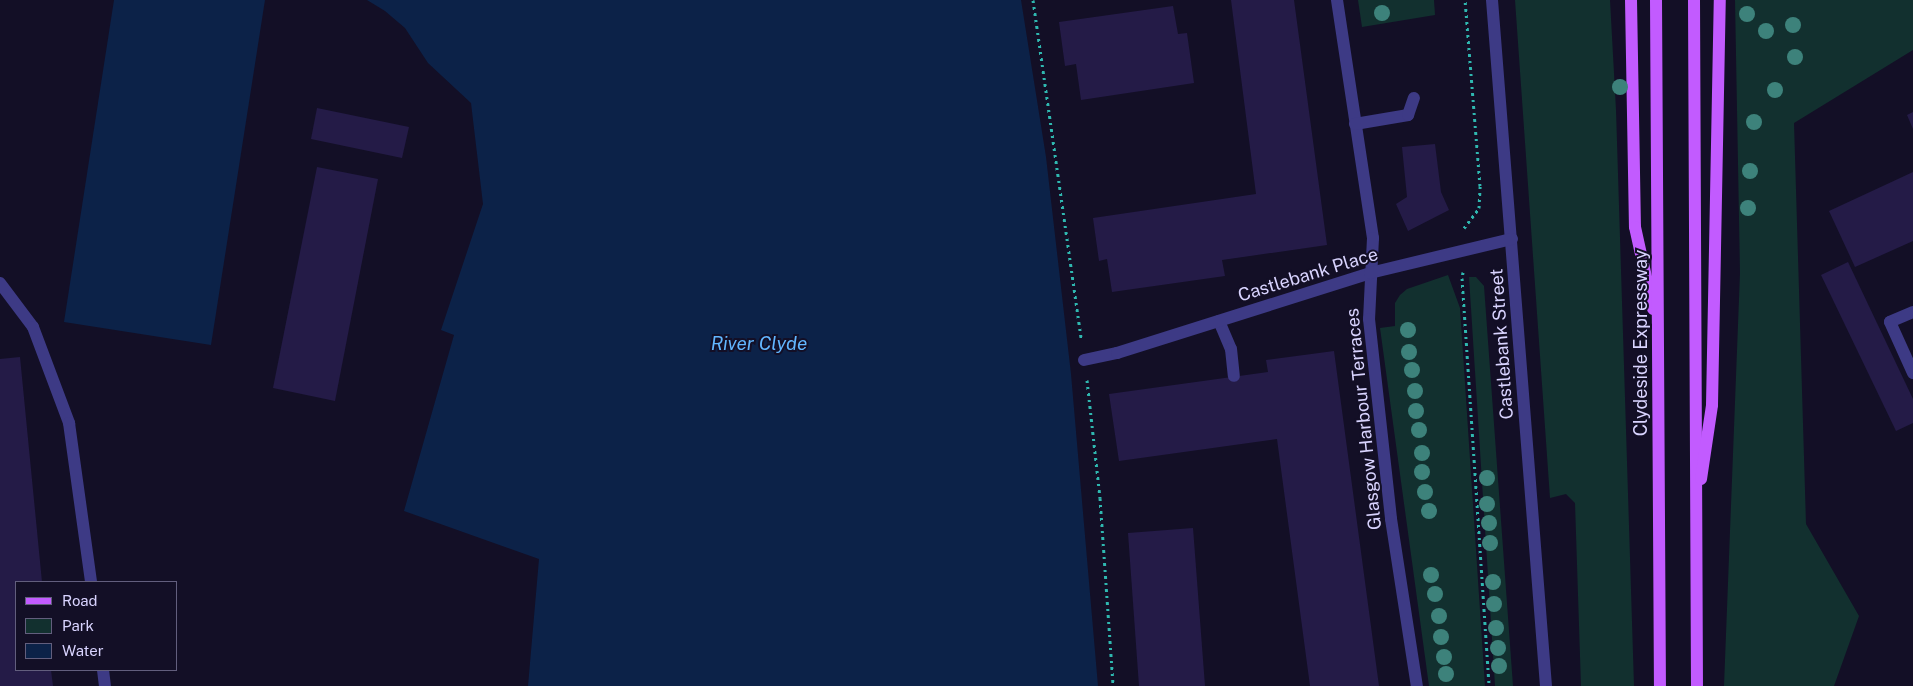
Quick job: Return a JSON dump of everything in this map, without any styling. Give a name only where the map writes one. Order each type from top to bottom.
[{"type":"main road","points":[[1631,0],[1635,227],[1658,335]]},
{"type":"main road","name":"Clydeside Expressway","points":[[1656,0],[1660,686]]},
{"type":"main road","points":[[1694,0],[1696,686]]},
{"type":"main road","points":[[1695,519],[1712,406],[1720,0]]},
{"type":"street","name":"Glasgow Harbour Terraces","points":[[1337,0],[1373,238],[1369,318],[1387,494],[1417,686]]},
{"type":"street","name":"Castlebank Street","points":[[1492,0],[1546,686]]},
{"type":"street","points":[[1355,124],[1408,115],[1414,98]]},
{"type":"street","name":"Castlebank Place","points":[[1084,360],[1117,353],[1370,273],[1512,239]]},
{"type":"street","points":[[0,283],[33,327],[69,423],[91,581]]},
{"type":"street","points":[[1913,312],[1890,322],[1913,373]]},
{"type":"street","points":[[1219,321],[1231,350],[1234,376]]},
{"type":"street","points":[[103,671],[105,686]]},
{"type":"path","points":[[1465,0],[1480,186],[1479,208],[1470,222],[1459,232],[1465,267],[1462,278],[1489,686]]},
{"type":"green space","points":[[1358,0],[1434,0],[1435,15],[1362,27]]},
{"type":"green space","points":[[1515,0],[1610,0],[1616,110],[1634,686],[1581,686],[1575,503],[1566,494],[1550,498]]},
{"type":"green space","points":[[1735,0],[1913,0],[1913,50],[1794,123],[1806,524],[1859,616],[1834,686],[1724,686],[1740,273]]},
{"type":"green space","points":[[1448,275],[1460,308],[1485,686],[1429,686],[1380,328],[1395,326],[1395,303],[1407,289]]},
{"type":"green space","points":[[1469,277],[1476,277],[1484,286],[1513,686],[1495,686]]},
{"type":"water","points":[[114,0],[265,0],[211,345],[64,322]]},
{"type":"water","name":"River Clyde","points":[[367,0],[1021,0],[1046,157],[1071,374],[1098,686],[528,686],[539,559],[404,511],[454,335],[441,330],[483,204],[471,103],[428,63],[405,28],[385,11]]},
{"type":"building","points":[[1231,0],[1294,0],[1327,245],[1222,260],[1225,276],[1112,292],[1107,259],[1099,261],[1093,218],[1256,194]]},
{"type":"building","points":[[1173,6],[1178,34],[1187,33],[1194,83],[1081,100],[1076,64],[1065,66],[1059,22]]},
{"type":"building","points":[[317,108],[409,127],[402,158],[311,139]]},
{"type":"building","points":[[1913,112],[1913,129],[1907,115]]},
{"type":"building","points":[[1435,144],[1441,192],[1449,210],[1408,231],[1396,204],[1407,197],[1402,147]]},
{"type":"building","points":[[317,167],[378,179],[335,401],[273,388]]},
{"type":"building","points":[[1913,172],[1913,241],[1855,267],[1829,211]]},
{"type":"building","points":[[1848,262],[1913,399],[1913,423],[1896,431],[1821,275]]},
{"type":"building","points":[[1334,351],[1379,686],[1310,686],[1277,439],[1119,461],[1109,394],[1268,372],[1266,360]]},
{"type":"building","points":[[20,357],[42,581],[15,581],[15,671],[51,671],[53,686],[0,686],[0,359]]},
{"type":"building","points":[[1193,528],[1205,686],[1139,686],[1128,533]]}]
